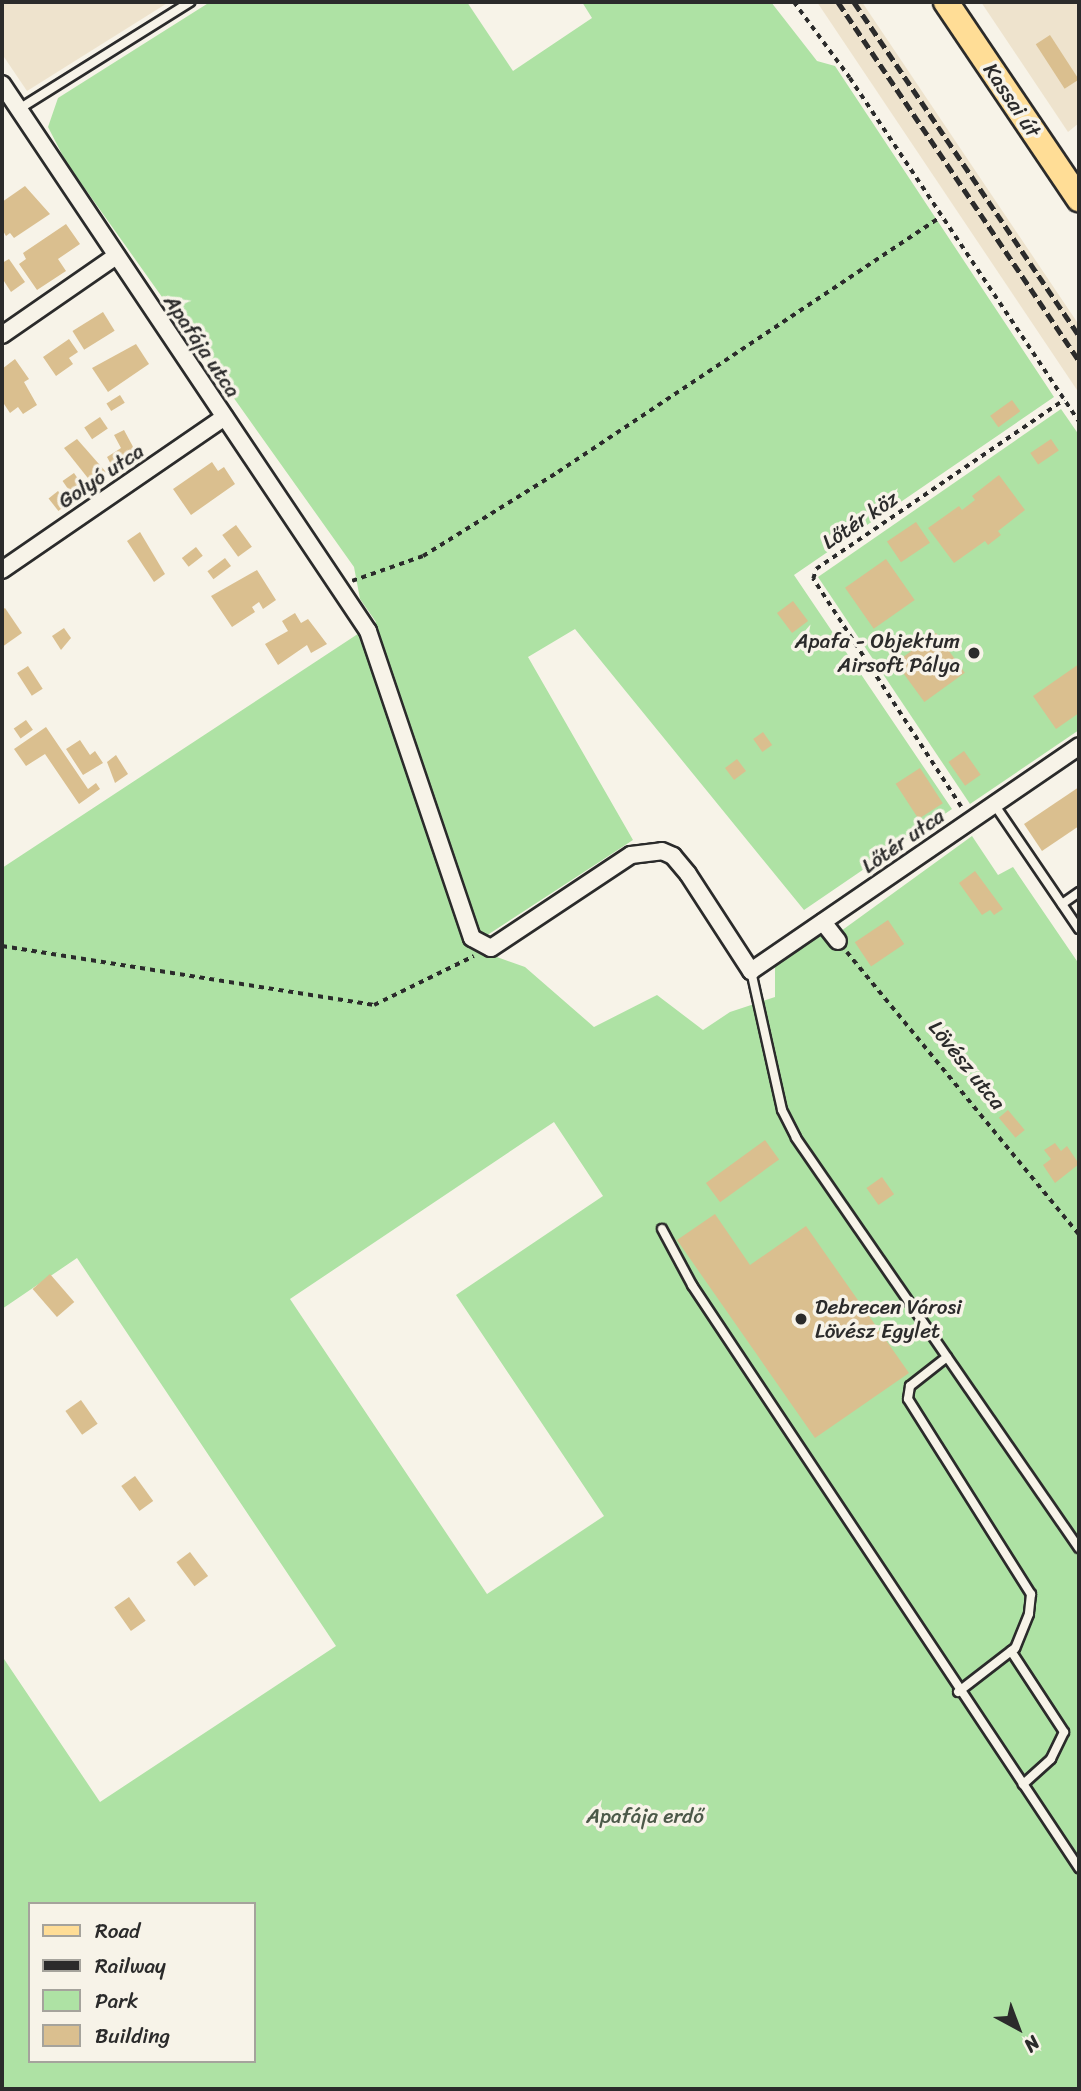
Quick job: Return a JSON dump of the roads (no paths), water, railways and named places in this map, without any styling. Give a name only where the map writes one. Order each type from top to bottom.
[{"type":"main road","name":"Kassai út","points":[[946,2],[1079,199]]},
{"type":"street","name":"Apafája utca","points":[[2,84],[341,585],[368,631],[472,938],[491,948],[631,855],[662,851],[673,856],[688,874],[751,971]]},
{"type":"street","points":[[2,335],[116,256]]},
{"type":"street","name":"Golyó utca","points":[[2,570],[225,417]]},
{"type":"street","name":"Lőtér utca","points":[[751,971],[1079,746]]},
{"type":"street","points":[[823,922],[838,941]]},
{"type":"lane","points":[[19,109],[190,2]]},
{"type":"lane","points":[[994,804],[1079,929]]},
{"type":"lane","points":[[1062,904],[1079,892]]},
{"type":"lane","points":[[751,971],[782,1110],[796,1138],[1079,1548]]},
{"type":"lane","points":[[662,1229],[692,1285],[958,1692],[1079,1868]]},
{"type":"lane","points":[[947,1357],[910,1386],[908,1399],[1031,1594],[1029,1614],[1011,1651],[958,1692]]},
{"type":"lane","points":[[1011,1651],[1064,1732],[1051,1759],[1023,1784]]},
{"type":"railway","points":[[838,2],[1079,360]]},
{"type":"railway","points":[[854,2],[1079,336]]},
{"type":"place","name":"Apafa - Objektum Airsoft Pálya","points":[[974,653]]},
{"type":"place","name":"Debrecen Városi Lövész Egylet","points":[[801,1319]]},
{"type":"park label","name":"Apafája erdő","points":[[645,1816]]}]
